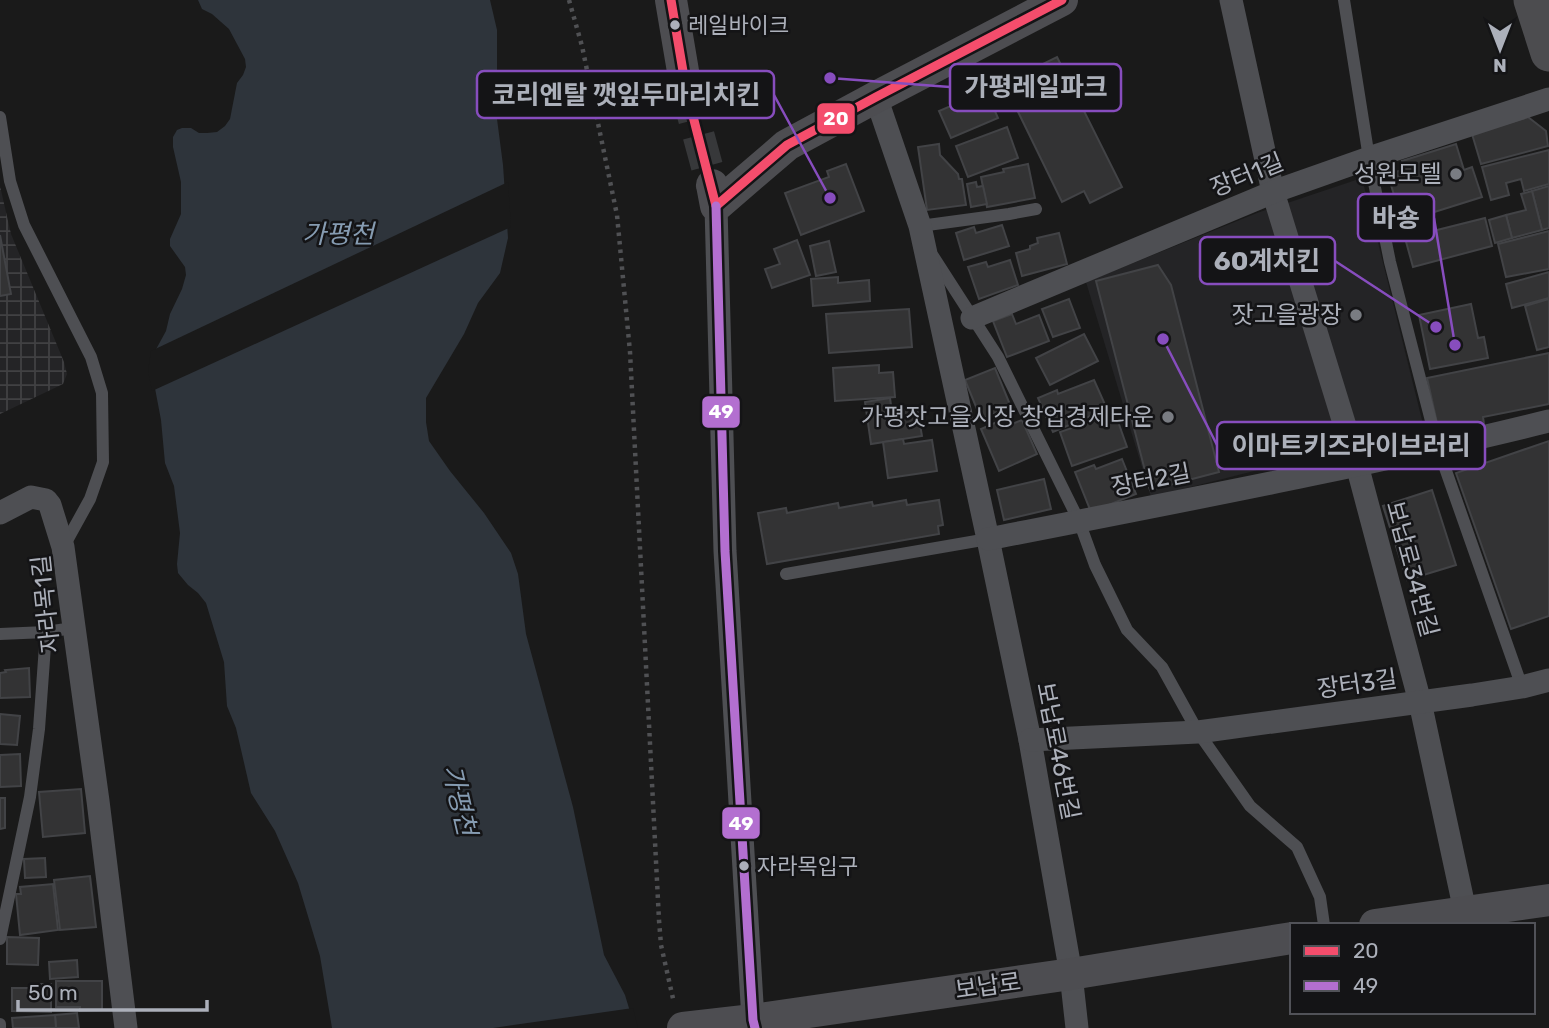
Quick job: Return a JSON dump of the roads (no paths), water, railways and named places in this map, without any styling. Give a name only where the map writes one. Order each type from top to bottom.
[{"type":"main road","points":[[1532,0],[1549,53]]},
{"type":"street","points":[[671,0],[686,89]]},
{"type":"street","points":[[754,1024],[725,551],[714,195],[787,145],[1062,0]]},
{"type":"street","name":"보납로34번길","points":[[1231,0],[1273,192],[1357,466],[1419,702],[1465,911]]},
{"type":"street","name":"보납로46번길","points":[[876,97],[921,232],[988,539],[1030,740],[1071,974],[1077,1028]]},
{"type":"street","name":"장터1길","points":[[972,318],[1273,192],[1549,99]]},
{"type":"street","name":"장터2길","points":[[988,539],[1357,466],[1549,421]]},
{"type":"street","points":[[0,513],[31,497],[46,499],[63,547]]},
{"type":"street","name":"자라목1길","points":[[63,547],[98,801],[125,1028]]},
{"type":"street","name":"장터3길","points":[[1030,740],[1198,732],[1522,687],[1549,680]]},
{"type":"street","points":[[1522,687],[1549,699]]},
{"type":"street","points":[[1388,923],[1549,900]]},
{"type":"street","name":"보납로","points":[[686,1020],[754,1024],[1290,937]]},
{"type":"lane","points":[[1344,0],[1369,158],[1390,262],[1438,448],[1522,687]]},
{"type":"lane","name":"자라목1길","points":[[0,117],[10,181],[24,225],[91,357],[102,393],[103,462],[90,499],[63,547]]},
{"type":"lane","points":[[1036,209],[921,232],[998,357],[1079,521],[1094,565],[1127,630],[1162,667],[1198,732],[1250,806],[1297,847],[1320,897],[1324,923]]},
{"type":"lane","points":[[786,574],[988,539]]},
{"type":"lane","points":[[0,635],[73,628]]},
{"type":"lane","points":[[0,939],[7,881],[30,797],[39,729],[46,632]]},
{"type":"water","name":"가평천","points":[[198,0],[490,0],[497,30],[497,119],[508,238],[500,273],[478,303],[464,334],[426,398],[426,422],[429,441],[511,553],[518,574],[526,634],[573,807],[604,955],[625,995],[635,1028],[332,1028],[320,956],[298,883],[275,831],[251,793],[236,728],[227,706],[224,662],[206,603],[178,573],[180,533],[174,486],[165,463],[154,383],[154,353],[166,331],[186,275],[185,267],[170,246],[170,239],[181,214],[181,182],[173,137],[177,130],[182,128],[207,133],[217,132],[225,126],[230,119],[237,83],[246,67],[245,59],[229,29],[202,9]]},
{"type":"tunnel","points":[[686,89],[712,185]]},
{"type":"place","name":"레일바이크","points":[[675,25]]},
{"type":"place","name":"가평레일파크","points":[[830,78]]},
{"type":"place","name":"성원모텔","points":[[1456,174]]},
{"type":"place","name":"코리엔탈 깻잎두마리치킨","points":[[830,198]]},
{"type":"place","name":"잣고을광장","points":[[1356,315]]},
{"type":"place","name":"60계치킨","points":[[1436,327]]},
{"type":"place","name":"이마트키즈라이브러리","points":[[1163,339]]},
{"type":"place","name":"바숑","points":[[1455,345]]},
{"type":"place","name":"가평잣고을시장 창업경제타운","points":[[1168,417]]},
{"type":"place","name":"자라목입구","points":[[744,866]]}]
